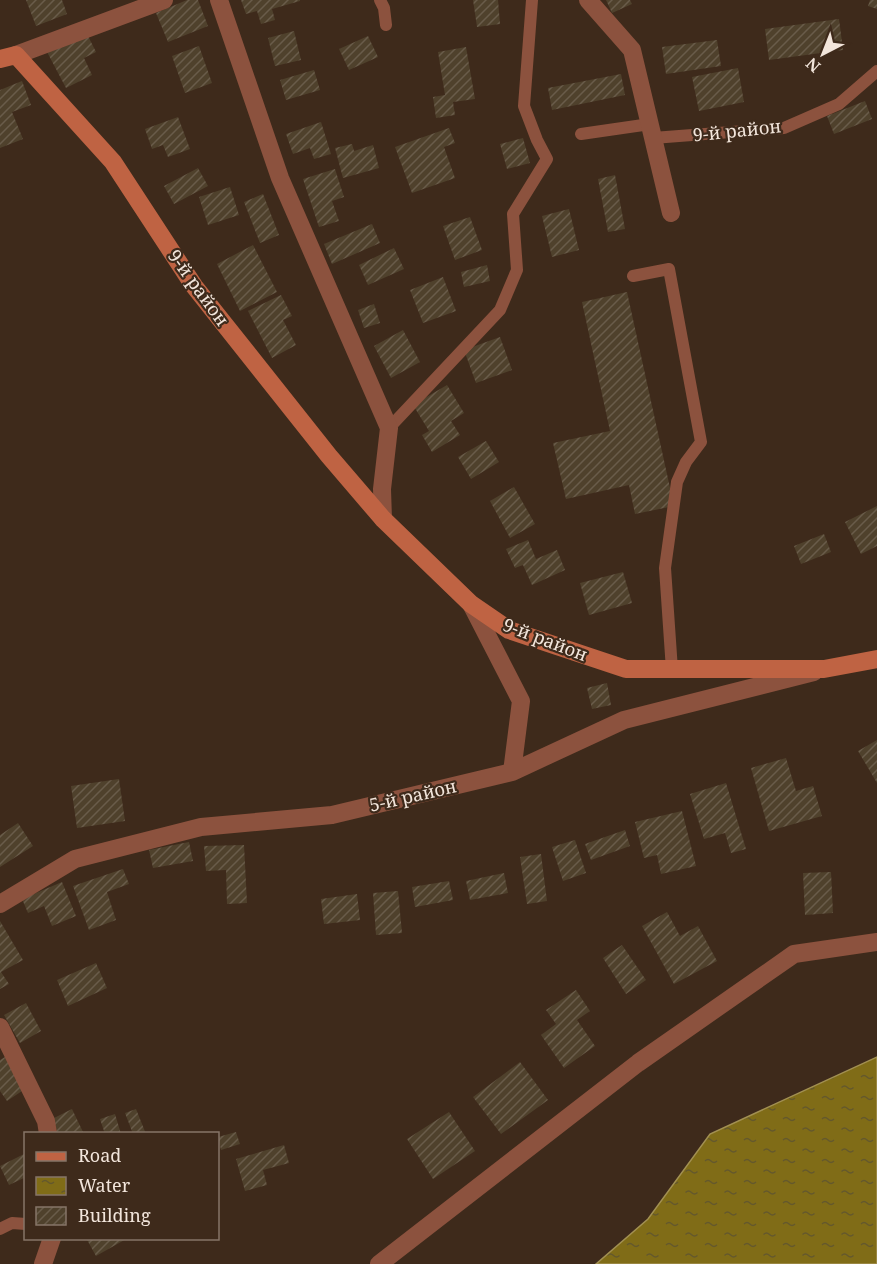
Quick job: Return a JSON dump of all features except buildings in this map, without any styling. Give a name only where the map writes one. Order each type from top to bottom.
[{"type":"street","name":"9-й район","points":[[164,0],[8,57],[113,162],[194,286],[329,456],[383,519],[471,604],[509,630],[626,669],[672,670]]},
{"type":"street","points":[[219,0],[280,178],[389,428],[382,489],[383,519]]},
{"type":"street","points":[[588,0],[632,50],[671,213]]},
{"type":"street","points":[[471,604],[521,700],[512,772]]},
{"type":"street","name":"5-й район","points":[[0,904],[75,860],[86,856],[201,827],[332,815],[512,772],[624,720],[824,669],[877,659]]},
{"type":"street","name":"5-й район","points":[[672,670],[824,669]]},
{"type":"street","points":[[380,1264],[638,1064],[794,954],[877,942]]},
{"type":"street","points":[[0,1027],[46,1121],[48,1132]]},
{"type":"street","points":[[44,1264],[52,1240]]},
{"type":"lane","points":[[380,0],[384,8],[386,25]]},
{"type":"lane","points":[[389,428],[500,310],[517,270],[513,214],[547,159],[524,106],[532,0]]},
{"type":"lane","name":"9-й район","points":[[581,134],[783,128],[839,104],[877,71]]},
{"type":"lane","points":[[633,276],[669,269],[701,442],[686,462],[677,482],[665,568],[672,670]]},
{"type":"lane","points":[[0,1228],[12,1223],[24,1224]]},
{"type":"water","points":[[877,1057],[877,1264],[596,1264],[648,1219],[710,1134]]}]
